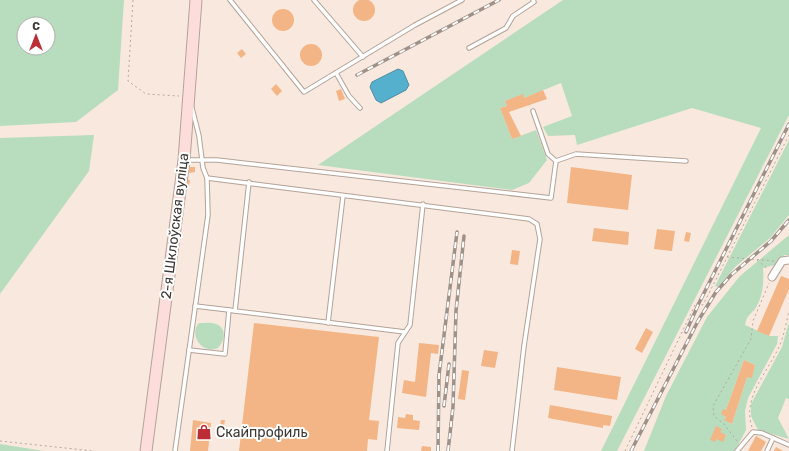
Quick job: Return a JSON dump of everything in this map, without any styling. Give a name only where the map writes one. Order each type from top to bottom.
[{"type":"street","name":"2-я Шклоўская вуліца","points":[[146,451],[184,160],[190,97],[196,0]]},
{"type":"street","points":[[772,277],[786,261]]},
{"type":"lane","points":[[230,0],[304,92],[415,25],[462,0]]},
{"type":"lane","points":[[314,0],[363,57]]},
{"type":"lane","points":[[469,48],[506,28],[513,16],[534,2],[533,0]]},
{"type":"lane","points":[[336,73],[349,96],[360,108]]},
{"type":"lane","points":[[175,451],[208,215],[207,178],[201,159],[199,136],[190,97]]},
{"type":"lane","points":[[533,111],[548,154],[556,161]]},
{"type":"lane","points":[[556,161],[576,154],[686,161]]},
{"type":"lane","points":[[184,160],[201,159],[551,198],[556,161]]},
{"type":"lane","points":[[207,178],[249,182],[343,196],[423,204],[529,218],[537,224],[540,231],[540,239],[524,346],[512,451]]},
{"type":"lane","points":[[235,311],[249,182]]},
{"type":"lane","points":[[328,323],[343,196]]},
{"type":"lane","points":[[387,451],[398,343],[410,324],[423,204]]},
{"type":"lane","points":[[195,306],[405,332]]},
{"type":"lane","points":[[189,350],[225,354],[229,310]]},
{"type":"lane","points":[[738,451],[740,446],[753,432],[789,445]]},
{"type":"lane","points":[[767,451],[773,438]]},
{"type":"path","points":[[133,0],[128,81],[146,94],[190,97]]},
{"type":"path","points":[[625,451],[696,302],[703,305],[789,135]]},
{"type":"path","points":[[727,257],[786,261]]},
{"type":"path","points":[[740,446],[732,433],[714,416],[714,406],[751,338],[754,321],[772,277],[766,266],[757,260]]},
{"type":"path","points":[[753,432],[748,417],[750,401],[780,346],[789,311]]},
{"type":"path","points":[[0,441],[93,451]]},
{"type":"green space","points":[[0,0],[124,0],[118,90],[76,122],[0,126]]},
{"type":"green space","points":[[563,0],[789,0],[789,115],[617,451],[601,451],[761,128],[692,108],[577,145],[575,135],[548,136],[543,127],[572,116],[561,83],[524,98],[522,95],[505,101],[507,106],[500,108],[512,139],[536,130],[547,160],[529,183],[512,190],[318,165]]},
{"type":"green space","points":[[94,135],[89,171],[0,294],[0,138]]},
{"type":"green space","points":[[789,140],[789,215],[770,238],[735,267],[718,287],[715,286]]},
{"type":"green space","points":[[789,235],[789,255],[784,255],[778,264],[763,268],[763,284],[760,300],[755,309],[748,316],[745,325],[769,336],[778,336],[777,344],[748,398],[745,411],[746,430],[735,451],[644,451],[666,396],[707,317],[740,276]],"holes":[[[744,360],[755,365],[752,377],[747,377],[732,424],[725,420],[726,410]]]},
{"type":"green space","points":[[789,322],[789,399],[786,398],[778,418],[789,439],[758,430],[751,416],[751,404],[782,347]]},
{"type":"green space","points":[[199,323],[214,323],[222,328],[224,335],[218,348],[207,349],[199,343],[195,333]]},
{"type":"green space","points":[[0,444],[44,451],[0,451]]},
{"type":"water","points":[[398,69],[403,71],[409,85],[406,90],[381,103],[376,100],[370,87],[372,82]]},
{"type":"building","points":[[364,-1],[372,2],[375,10],[372,18],[364,21],[356,18],[353,10],[356,2]]},
{"type":"building","points":[[283,9],[291,12],[294,20],[291,28],[283,31],[275,28],[272,20],[275,12]]},
{"type":"building","points":[[311,44],[319,47],[322,55],[319,63],[311,66],[303,63],[300,55],[303,47]]},
{"type":"building","points":[[242,49],[246,54],[241,58],[237,53]]},
{"type":"building","points":[[276,84],[282,91],[277,96],[271,89]]},
{"type":"building","points":[[341,89],[345,99],[339,101],[336,91]]},
{"type":"building","points":[[543,90],[547,99],[509,112],[521,136],[512,139],[500,108],[507,106],[505,101],[523,94],[524,98]]},
{"type":"building","points":[[189,167],[195,167],[195,172],[189,173]]},
{"type":"building","points":[[571,167],[632,175],[628,210],[567,203]]},
{"type":"building","points":[[187,180],[190,180],[189,186],[186,186]]},
{"type":"building","points":[[594,228],[629,232],[628,245],[592,241]]},
{"type":"building","points":[[657,229],[675,231],[672,251],[654,249]]},
{"type":"building","points":[[686,232],[691,233],[689,242],[684,241]]},
{"type":"building","points":[[512,250],[520,251],[518,265],[510,264]]},
{"type":"building","points":[[781,276],[789,279],[789,289],[769,336],[757,331]]},
{"type":"building","points":[[254,323],[379,337],[369,420],[379,421],[377,440],[368,439],[367,451],[239,451]]},
{"type":"building","points":[[646,328],[653,332],[642,353],[635,349]]},
{"type":"building","points":[[419,343],[439,345],[438,354],[431,353],[426,397],[402,393],[404,380],[415,382]]},
{"type":"building","points":[[484,350],[498,352],[495,368],[481,366]]},
{"type":"building","points":[[744,360],[755,365],[752,378],[747,377],[732,424],[724,420],[726,417],[721,414],[723,409],[726,410]]},
{"type":"building","points":[[557,367],[621,377],[617,400],[554,390]]},
{"type":"building","points":[[462,370],[469,371],[465,400],[458,399]]},
{"type":"building","points":[[550,405],[612,416],[610,426],[603,425],[603,428],[548,418]]},
{"type":"building","points":[[406,414],[413,415],[413,420],[420,421],[419,430],[397,428],[398,417],[405,418]]},
{"type":"building","points":[[193,420],[211,423],[208,451],[190,451]]},
{"type":"building","points":[[221,420],[225,420],[224,426],[220,426]]},
{"type":"building","points":[[716,426],[722,429],[720,432],[726,435],[723,442],[716,439],[715,442],[710,440]]},
{"type":"building","points":[[756,436],[766,442],[761,451],[748,451]]},
{"type":"building","points":[[422,446],[431,447],[431,451],[421,451]]},
{"type":"building","points":[[776,447],[783,451],[774,451]]},
{"type":"railway","points":[[357,75],[499,0]]},
{"type":"railway","points":[[686,332],[699,303],[789,124]]},
{"type":"railway","points":[[631,451],[698,321],[716,292],[731,275],[771,241],[789,220]]},
{"type":"railway","points":[[438,451],[439,375],[457,232]]},
{"type":"railway","points":[[448,451],[453,407],[456,311],[464,236]]},
{"type":"railway","points":[[444,406],[449,364]]},
{"type":"place","name":"Скайпрофиль","points":[[204,432]]}]
